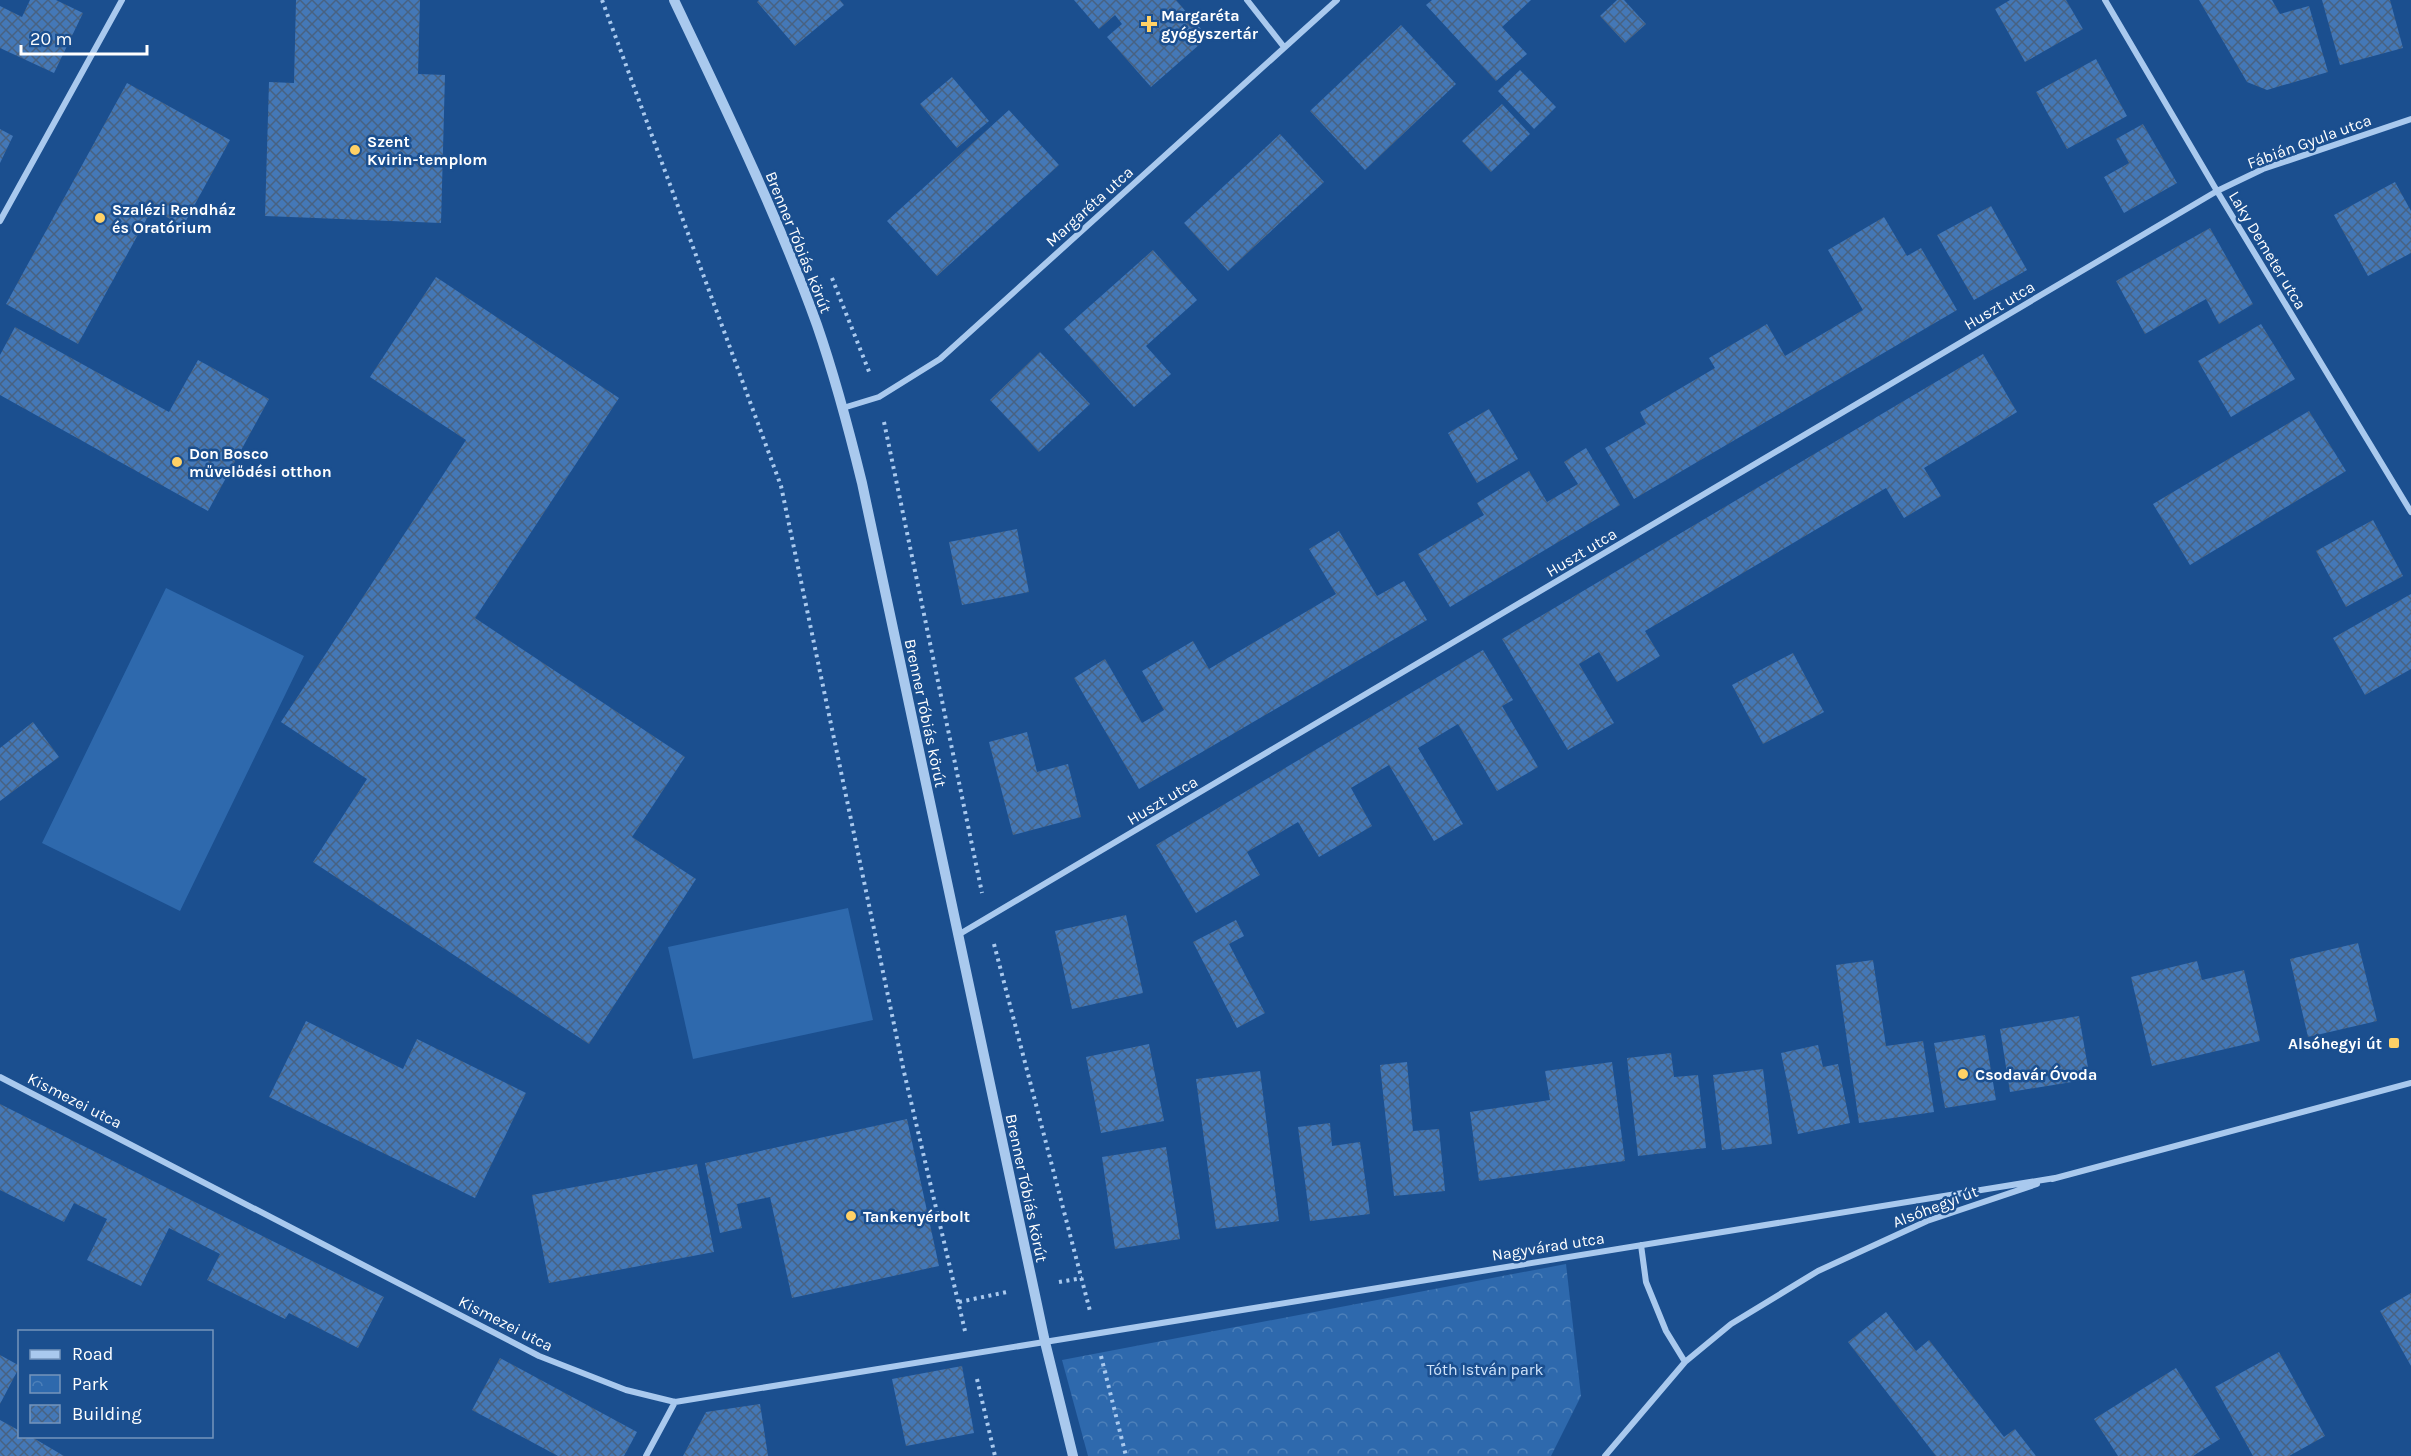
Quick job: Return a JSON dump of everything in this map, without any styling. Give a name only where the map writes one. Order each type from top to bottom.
[{"type":"street","points":[[0,221],[122,0]]},
{"type":"street","name":"Brenner Tóbiás körút","points":[[674,0],[776,220],[817,326],[843,408],[862,483],[1045,1342],[1073,1456]]},
{"type":"street","points":[[1247,0],[1284,47]]},
{"type":"street","name":"Margaréta utca","points":[[843,408],[879,398],[940,359],[1337,0]]},
{"type":"street","name":"Laky Demeter utca","points":[[2105,0],[2217,192],[2411,512]]},
{"type":"street","name":"Fábián Gyula utca","points":[[2217,192],[2263,169],[2411,119]]},
{"type":"street","name":"Huszt utca","points":[[957,935],[2217,192]]},
{"type":"street","name":"Kismezei utca","points":[[0,1077],[539,1356],[626,1390],[675,1402],[1045,1342]]},
{"type":"street","name":"Alsóhegyi út","points":[[1605,1456],[1685,1362],[1731,1324],[1818,1271],[1927,1221],[2055,1178],[2411,1083]]},
{"type":"street","name":"Nagyvárad utca","points":[[1045,1342],[2055,1178]]},
{"type":"street","points":[[1641,1245],[1646,1282],[1666,1331],[1685,1362]]},
{"type":"street","points":[[646,1456],[675,1402]]},
{"type":"path","points":[[602,0],[781,486],[904,1072],[959,1302]]},
{"type":"path","points":[[1082,1278],[1126,1456]]},
{"type":"green space","points":[[166,588],[304,656],[180,911],[42,843]]},
{"type":"green space","points":[[848,908],[873,1020],[693,1059],[668,947]]},
{"type":"green space","name":"Tóth István park","points":[[1566,1264],[1581,1396],[1551,1456],[1088,1456],[1062,1360]]},
{"type":"building","points":[[30,0],[56,0],[83,13],[54,73],[0,48],[0,6],[22,17]]},
{"type":"building","name":"Szent Kvirin-templom","points":[[296,0],[420,0],[418,74],[445,75],[441,223],[265,216],[269,82],[294,83]]},
{"type":"building","points":[[759,0],[840,0],[844,5],[795,46],[757,2]]},
{"type":"building","points":[[1074,0],[1176,0],[1208,37],[1151,87],[1107,37],[1122,24],[1115,15],[1099,29]]},
{"type":"building","points":[[1432,0],[1531,0],[1502,27],[1527,54],[1496,81],[1426,5]]},
{"type":"building","points":[[1617,0],[1624,0],[1646,24],[1625,43],[1600,16]]},
{"type":"building","points":[[2010,0],[2066,0],[2083,29],[2025,62],[1995,9]]},
{"type":"building","points":[[2199,0],[2272,0],[2280,14],[2309,6],[2328,72],[2267,90],[2247,82]]},
{"type":"building","points":[[2322,0],[2390,0],[2403,48],[2340,65]]},
{"type":"building","points":[[1401,25],[1456,84],[1365,170],[1310,111]]},
{"type":"building","points":[[2096,59],[2127,116],[2067,149],[2036,92]]},
{"type":"building","points":[[1520,70],[1556,107],[1534,129],[1498,91]]},
{"type":"building","points":[[952,77],[989,121],[957,148],[920,104]]},
{"type":"building","name":"Szalézi Rendház és Oratórium","points":[[127,83],[230,140],[183,226],[152,209],[78,344],[6,304]]},
{"type":"building","points":[[1502,104],[1530,134],[1491,172],[1462,141]]},
{"type":"building","points":[[1009,110],[1059,165],[937,276],[887,221]]},
{"type":"building","points":[[2143,124],[2177,183],[2124,213],[2104,177],[2129,163],[2116,139]]},
{"type":"building","points":[[0,129],[13,136],[0,163]]},
{"type":"building","points":[[1280,134],[1324,182],[1228,271],[1184,223]]},
{"type":"building","points":[[2395,182],[2411,211],[2411,253],[2368,276],[2334,215]]},
{"type":"building","points":[[1991,206],[2027,270],[1974,300],[1937,235]]},
{"type":"building","points":[[1884,217],[1907,256],[1921,248],[1957,310],[1634,499],[1605,448],[1646,424],[1640,412],[1715,368],[1709,358],[1767,324],[1785,356],[1863,310],[1828,250]]},
{"type":"building","points":[[2210,228],[2253,304],[2219,324],[2206,299],[2145,334],[2116,281]]},
{"type":"building","points":[[1153,250],[1197,300],[1146,346],[1171,374],[1134,407],[1064,329]]},
{"type":"building","points":[[436,277],[619,398],[475,618],[685,757],[632,837],[696,879],[589,1044],[313,862],[367,779],[281,722],[466,440],[370,377]]},
{"type":"building","points":[[2261,324],[2295,379],[2231,417],[2198,361]]},
{"type":"building","name":"Don Bosco művelődési otthon","points":[[15,327],[169,412],[198,360],[269,399],[208,511],[0,395],[0,355]]},
{"type":"building","points":[[1040,352],[1090,404],[1039,452],[990,400]]},
{"type":"building","points":[[1983,354],[2017,412],[1924,468],[1941,496],[1904,518],[1886,488],[1645,631],[1660,656],[1617,682],[1599,652],[1579,664],[1614,723],[1568,750],[1502,639]]},
{"type":"building","points":[[1489,409],[1518,459],[1477,483],[1448,433]]},
{"type":"building","points":[[2309,411],[2346,471],[2190,565],[2153,504]]},
{"type":"building","points":[[1586,448],[1620,505],[1450,607],[1418,554],[1484,515],[1477,503],[1529,471],[1547,502],[1578,484],[1564,462]]},
{"type":"building","points":[[2373,520],[2403,576],[2346,607],[2316,551]]},
{"type":"building","points":[[1017,529],[1029,592],[962,605],[949,542]]},
{"type":"building","points":[[1339,531],[1377,596],[1404,581],[1427,620],[1139,789],[1074,678],[1105,659],[1142,723],[1164,710],[1142,671],[1193,641],[1209,669],[1336,594],[1309,549]]},
{"type":"building","points":[[2411,594],[2411,669],[2365,695],[2333,638]]},
{"type":"building","points":[[1483,650],[1513,700],[1502,706],[1538,767],[1497,791],[1458,724],[1418,748],[1463,824],[1434,841],[1389,765],[1351,788],[1372,826],[1319,857],[1298,822],[1247,852],[1260,875],[1196,913],[1156,845]]},
{"type":"building","points":[[1793,653],[1824,712],[1763,744],[1732,685]]},
{"type":"building","points":[[33,722],[59,757],[0,801],[0,748]]},
{"type":"building","points":[[1027,732],[1037,772],[1068,764],[1081,817],[1013,835],[989,742]]},
{"type":"building","points":[[1126,915],[1143,993],[1072,1009],[1055,931]]},
{"type":"building","points":[[1236,920],[1244,936],[1229,944],[1265,1013],[1237,1028],[1193,942]]},
{"type":"building","points":[[2358,943],[2377,1021],[2308,1037],[2290,959]]},
{"type":"building","points":[[1873,960],[1886,1046],[1923,1041],[1934,1112],[1859,1123],[1836,965]]},
{"type":"building","points":[[2197,961],[2202,980],[2244,970],[2260,1041],[2152,1066],[2131,977]]},
{"type":"building","points":[[2079,1016],[2090,1079],[2010,1092],[2000,1029]]},
{"type":"building","points":[[306,1021],[403,1069],[417,1039],[526,1093],[475,1198],[269,1097]]},
{"type":"building","points":[[1985,1035],[1996,1100],[1945,1108],[1934,1043]]},
{"type":"building","points":[[1149,1044],[1164,1121],[1101,1133],[1086,1057]]},
{"type":"building","points":[[1818,1045],[1823,1067],[1838,1064],[1850,1123],[1798,1134],[1781,1053]]},
{"type":"building","points":[[1671,1053],[1674,1077],[1698,1075],[1706,1148],[1638,1156],[1627,1058]]},
{"type":"building","points":[[1407,1062],[1413,1131],[1439,1129],[1445,1191],[1394,1196],[1380,1065]]},
{"type":"building","points":[[1612,1062],[1625,1161],[1479,1181],[1470,1112],[1550,1100],[1545,1071]]},
{"type":"building","points":[[1763,1069],[1772,1144],[1722,1150],[1713,1075]]},
{"type":"building","points":[[1260,1071],[1279,1221],[1216,1229],[1196,1079]]},
{"type":"building","points":[[0,1104],[384,1297],[358,1348],[289,1313],[285,1319],[207,1280],[220,1254],[169,1228],[141,1286],[87,1260],[107,1219],[74,1203],[64,1222],[0,1190]]},
{"type":"building","name":"Tankenyérbolt","points":[[907,1119],[939,1266],[792,1298],[770,1197],[737,1204],[742,1228],[720,1233],[705,1163]]},
{"type":"building","points":[[1330,1123],[1332,1146],[1360,1142],[1370,1214],[1310,1221],[1298,1127]]},
{"type":"building","points":[[1166,1147],[1180,1239],[1115,1249],[1102,1157]]},
{"type":"building","points":[[697,1164],[714,1252],[549,1283],[532,1195]]},
{"type":"building","points":[[2411,1293],[2411,1366],[2380,1311]]},
{"type":"building","points":[[1886,1312],[1916,1351],[1929,1340],[2004,1437],[2015,1429],[2036,1456],[1936,1456],[1848,1342]]},
{"type":"building","points":[[2279,1352],[2325,1436],[2289,1456],[2253,1456],[2215,1387]]},
{"type":"building","points":[[0,1355],[18,1365],[18,1370],[0,1404]]},
{"type":"building","points":[[500,1358],[637,1432],[624,1456],[558,1456],[472,1410]]},
{"type":"building","points":[[962,1366],[974,1433],[906,1446],[892,1379]]},
{"type":"building","points":[[2176,1368],[2220,1439],[2193,1456],[2118,1456],[2094,1419]]},
{"type":"building","points":[[760,1404],[768,1456],[683,1456],[706,1412]]},
{"type":"building","points":[[0,1420],[18,1430],[18,1438],[33,1438],[64,1456],[0,1456]]},
{"type":"place","name":"Margaréta gyógyszertár","points":[[1149,24]]},
{"type":"place","name":"Szent Kvirin-templom","points":[[355,150]]},
{"type":"place","name":"Szalézi Rendház és Oratórium","points":[[100,218]]},
{"type":"place","name":"Don Bosco művelődési otthon","points":[[177,462]]},
{"type":"place","name":"Alsóhegyi út","points":[[2394,1043]]},
{"type":"place","name":"Csodavár Óvoda","points":[[1963,1074]]},
{"type":"place","name":"Tankenyérbolt","points":[[851,1216]]}]
